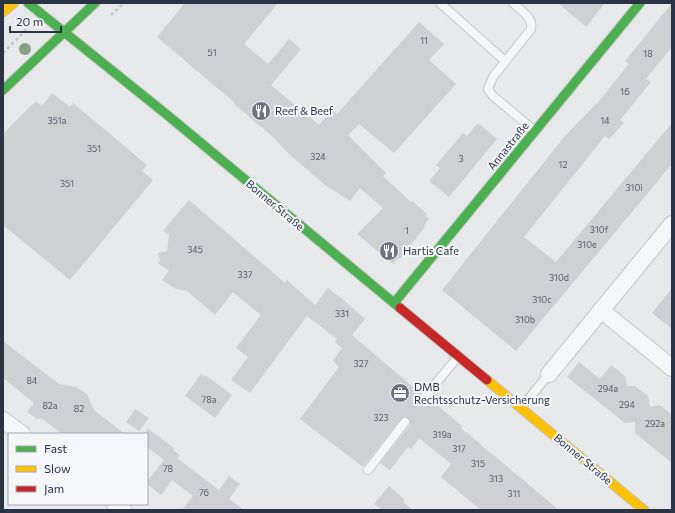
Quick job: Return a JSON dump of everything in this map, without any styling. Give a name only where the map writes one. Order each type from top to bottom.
[{"type":"main road","points":[[3,12],[14,3]]},
{"type":"main road","name":"Bonner Straße","points":[[28,3],[644,510]]},
{"type":"main road","points":[[3,90],[95,3]]},
{"type":"main road","name":"Annastraße","points":[[394,303],[640,3]]},
{"type":"street","points":[[549,374],[672,224]]},
{"type":"street","points":[[601,310],[672,368]]},
{"type":"street","points":[[3,420],[21,433]]},
{"type":"lane","points":[[440,3],[505,61]]},
{"type":"lane","points":[[513,3],[528,16],[532,25],[531,29],[505,61],[488,86],[489,91],[535,131]]},
{"type":"lane","points":[[425,396],[458,356]]},
{"type":"lane","points":[[521,408],[549,374]]},
{"type":"lane","points":[[368,470],[405,422]]},
{"type":"path","points":[[3,53],[42,14]]},
{"type":"building","points":[[185,3],[278,3],[244,44],[268,64],[289,39],[301,49],[271,85],[319,125],[332,110],[337,114],[419,22],[444,44],[429,60],[456,84],[394,153],[359,124],[348,135],[386,173],[383,176],[411,202],[412,201],[427,214],[426,216],[429,219],[424,226],[425,227],[400,259],[398,258],[393,264],[357,234],[383,208],[360,188],[350,201],[325,185],[289,154],[273,137],[234,104],[235,103],[157,37]]},
{"type":"building","points":[[558,3],[605,3],[586,27]]},
{"type":"building","points":[[672,3],[672,47],[646,79],[651,82],[620,120],[624,123],[609,139],[605,136],[524,237],[556,262],[672,123],[672,164],[516,351],[442,290],[565,136],[599,101],[629,64],[625,61]]},
{"type":"building","points":[[52,93],[70,107],[73,103],[147,165],[142,171],[153,180],[70,280],[3,225],[3,134],[36,101],[42,106]]},
{"type":"building","points":[[478,123],[497,139],[449,197],[429,181],[440,168],[436,165],[463,133],[467,136]]},
{"type":"building","points":[[189,200],[285,283],[287,280],[315,305],[328,288],[347,303],[365,319],[352,335],[420,393],[421,400],[431,400],[462,426],[461,428],[559,510],[481,510],[441,477],[451,464],[419,438],[411,449],[408,447],[390,470],[380,463],[410,425],[410,420],[406,417],[401,419],[363,467],[300,419],[339,367],[333,361],[342,348],[335,342],[337,339],[307,316],[250,393],[231,380],[248,357],[236,348],[261,315],[233,292],[215,315],[187,291],[176,289],[162,280],[169,271],[158,263],[160,261],[158,253],[167,251],[169,235],[163,231]]},
{"type":"building","points":[[672,288],[672,329],[652,313]]},
{"type":"building","points":[[3,341],[59,384],[76,387],[87,394],[94,410],[124,433],[61,433],[41,418],[37,419],[27,412],[34,403],[3,378]]},
{"type":"building","points":[[579,362],[600,379],[611,365],[625,376],[627,386],[635,386],[648,396],[650,407],[660,405],[672,415],[672,463],[635,433],[635,422],[625,423],[567,377]]},
{"type":"building","points":[[201,374],[204,377],[205,375],[232,395],[215,418],[185,396]]},
{"type":"building","points":[[135,409],[149,418],[139,431],[126,422]]},
{"type":"building","points":[[147,428],[174,448],[173,450],[180,455],[177,458],[219,490],[229,476],[240,484],[229,499],[244,510],[182,510],[193,496],[172,480],[161,495],[148,485],[148,480],[164,460],[148,448]]},
{"type":"building","points":[[389,486],[405,500],[403,502],[413,510],[382,510],[374,504]]},
{"type":"traffic: fast","points":[[28,3],[166,114],[400,308]]},
{"type":"traffic: fast","points":[[3,90],[95,3]]},
{"type":"traffic: fast","points":[[394,303],[640,3]]},
{"type":"traffic: slow","points":[[3,12],[14,3]]},
{"type":"traffic: slow","points":[[487,380],[644,510]]},
{"type":"traffic: jam","points":[[400,308],[487,380]]},
{"type":"place","name":"Reef & Beef","points":[[261,111]]},
{"type":"place","name":"Hartis Cafe","points":[[389,251]]},
{"type":"place","name":"DMB Rechtsschutz-Versicherung","points":[[400,393]]}]
